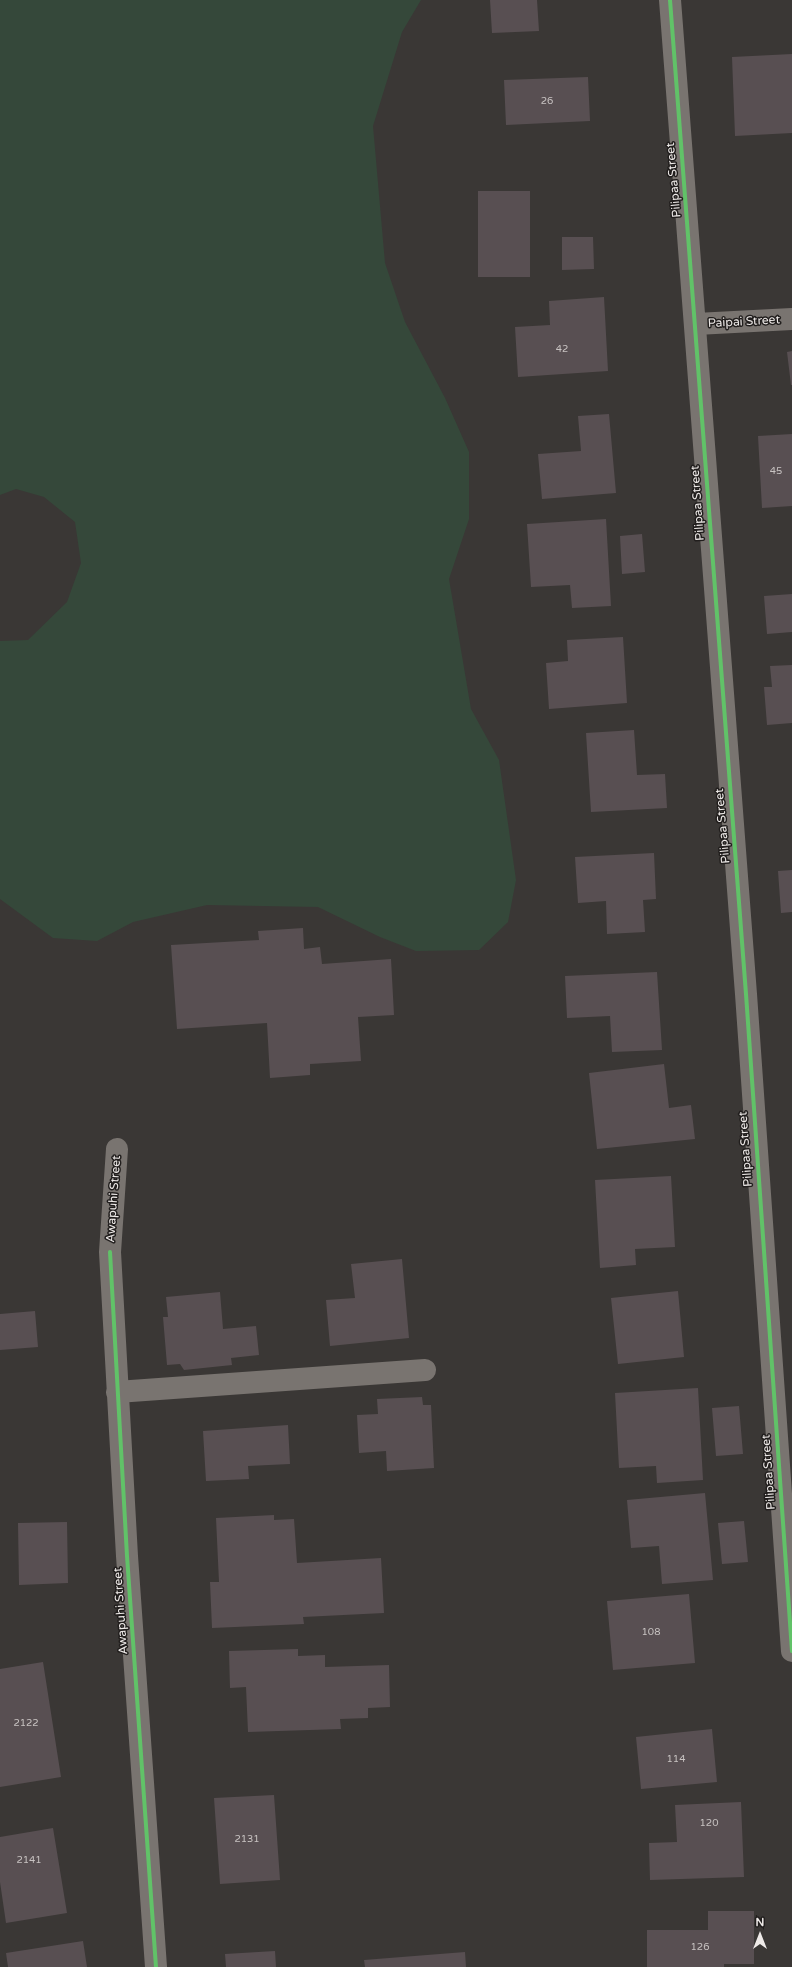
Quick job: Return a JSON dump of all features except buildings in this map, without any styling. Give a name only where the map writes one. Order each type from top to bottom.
[{"type":"street","name":"Pilipaa Street","points":[[670,0],[696,324],[792,1651]]},
{"type":"street","name":"Paipai Street","points":[[696,324],[792,319]]},
{"type":"street","name":"Awapuhi Street","points":[[117,1149],[110,1252],[117,1392],[156,1967]]},
{"type":"street","points":[[117,1392],[425,1370]]},
{"type":"green space","points":[[0,0],[421,0],[402,32],[373,126],[385,263],[405,322],[445,398],[469,452],[469,519],[449,579],[471,709],[499,760],[516,880],[508,922],[479,950],[416,951],[380,937],[318,907],[207,905],[133,922],[97,941],[53,938],[0,899],[0,641],[28,640],[67,602],[81,563],[75,522],[44,497],[16,489],[0,495]]},
{"type":"cycle path","points":[[670,0],[746,994],[792,1651]]},
{"type":"cycle path","points":[[110,1252],[127,1556],[156,1967]]}]
